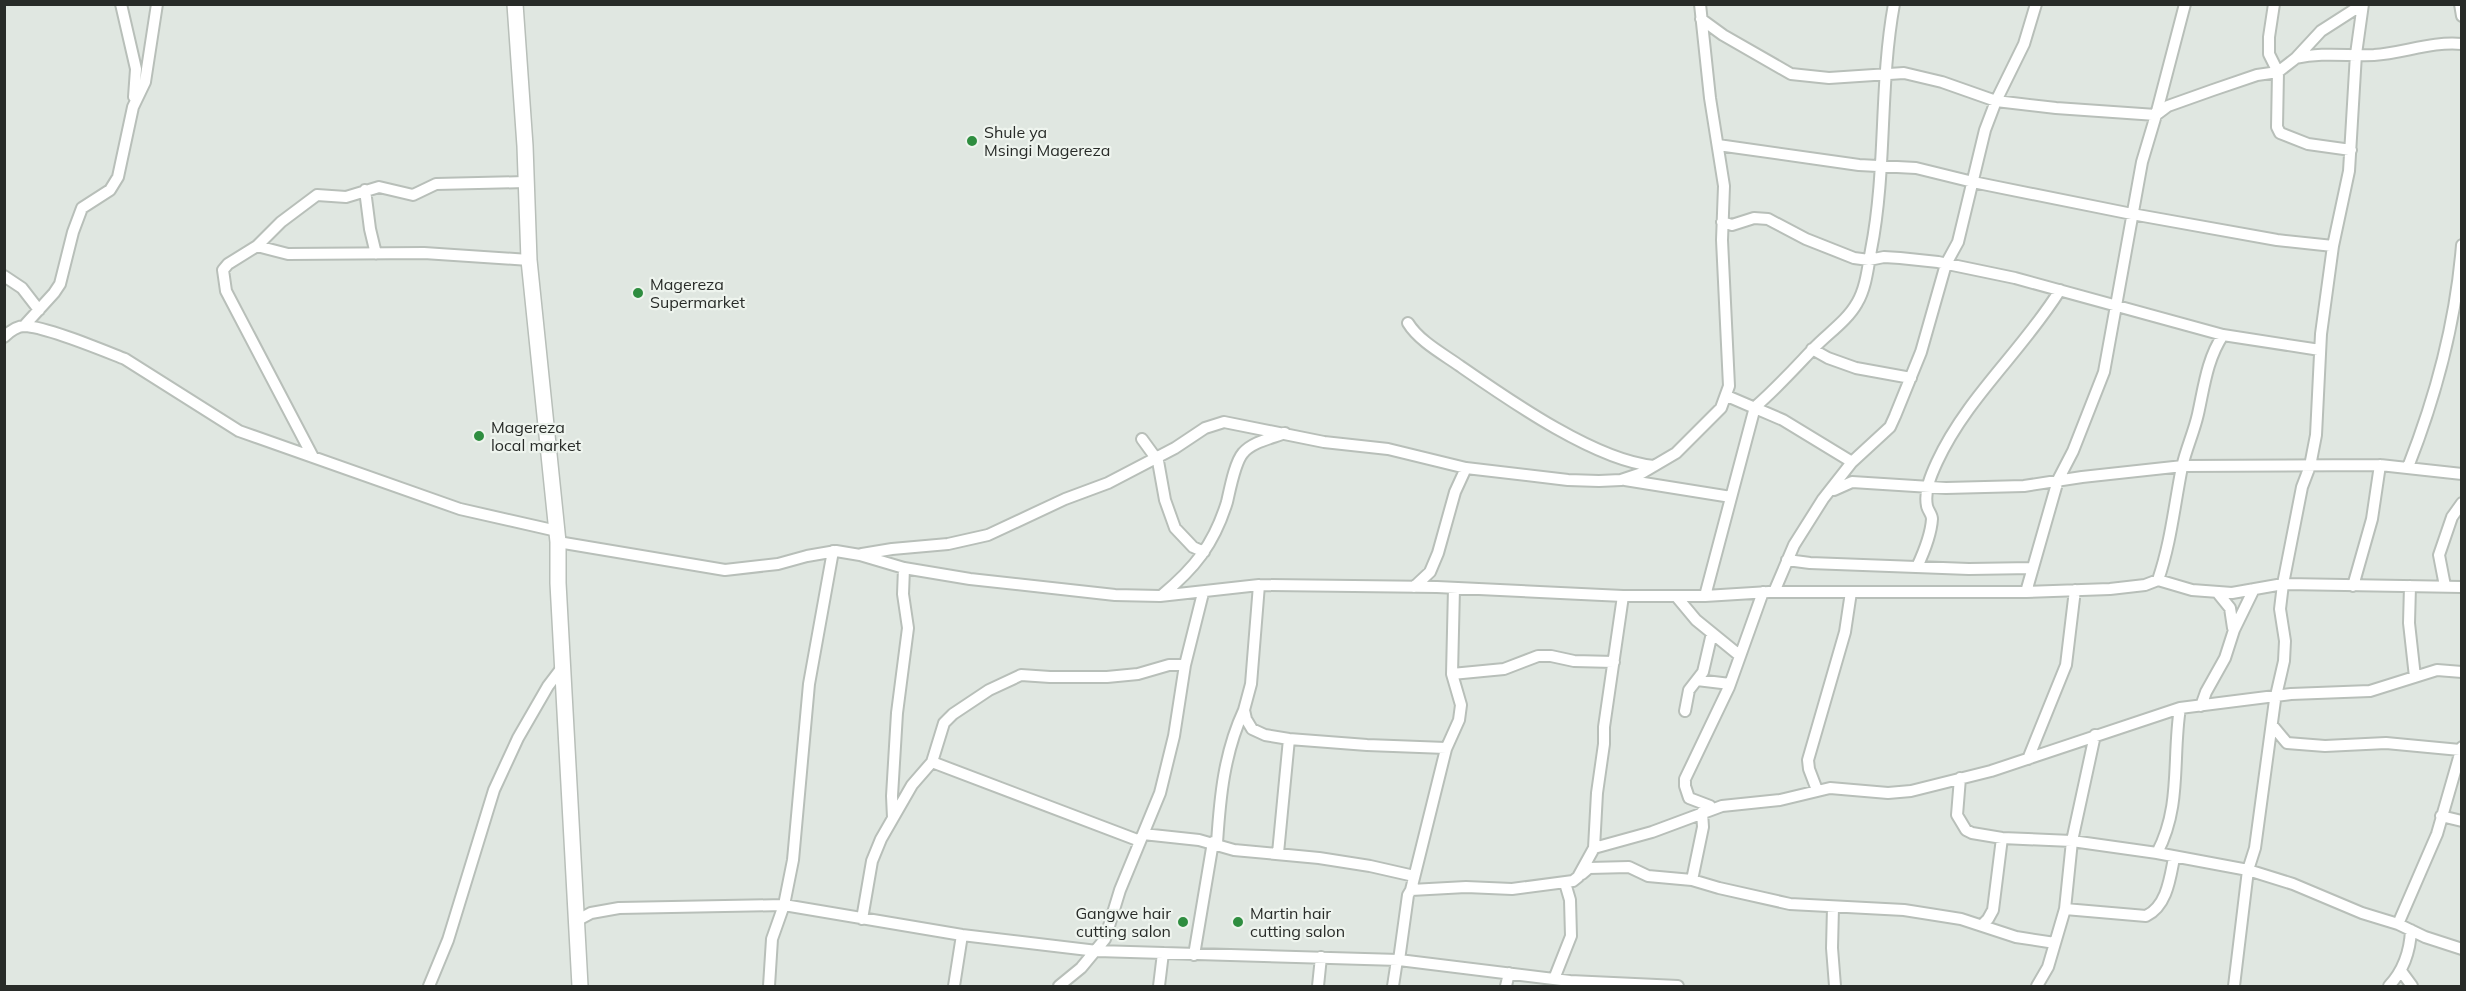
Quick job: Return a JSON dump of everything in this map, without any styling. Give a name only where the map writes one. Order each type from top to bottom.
[{"type":"street","points":[[24,326],[60,284],[73,232],[82,208],[115,184],[133,107],[136,69],[121,4]]},
{"type":"street","points":[[133,107],[145,82],[157,4]]},
{"type":"street","points":[[515,4],[529,260],[557,537],[580,987]]},
{"type":"street","points":[[1701,12],[1712,4]]},
{"type":"street","points":[[1705,596],[1755,407],[1772,394],[1859,301],[1877,214],[1884,75],[1894,4]]},
{"type":"street","points":[[1692,880],[1710,806],[1689,798],[1685,779],[1730,684],[1739,655],[1768,592],[1794,544],[1852,462],[1890,427],[1911,378],[1934,311],[1946,264],[1958,242],[1985,130],[1996,101],[2024,44],[2036,4]]},
{"type":"street","points":[[2026,592],[2058,480],[2097,392],[2108,356],[2142,162],[2185,4]]},
{"type":"street","points":[[2274,4],[2269,54],[2278,72],[2277,127],[2280,133],[2308,144],[2351,150]]},
{"type":"street","points":[[1701,12],[1722,35],[1791,74],[1828,78],[1904,73],[1996,101],[2156,115],[2169,105],[2258,75],[2278,72],[2321,31],[2362,4],[2356,54],[2349,171],[2333,246],[2320,350],[2319,408],[2310,466],[2304,478],[2283,584],[2280,609],[2285,651],[2276,695],[2255,848],[2248,870],[2234,987]]},
{"type":"street","points":[[2460,4],[2462,16]]},
{"type":"street","points":[[860,555],[892,549],[948,544],[988,535],[1065,499],[1108,483],[1156,458],[1205,428],[1224,422],[1324,442],[1388,449],[1466,468],[1568,480],[1599,482],[1621,480],[1642,473],[1676,453],[1721,408],[1729,386],[1722,222],[1724,186],[1701,12]]},
{"type":"street","points":[[2296,57],[2325,53],[2388,53],[2447,43],[2462,44]]},
{"type":"street","points":[[1718,145],[1859,165],[1916,168],[1973,182],[2132,214],[2277,240],[2333,246]]},
{"type":"street","points":[[313,457],[226,291],[222,279],[223,270],[228,264],[257,246],[281,222],[317,195],[346,197],[379,187],[413,195],[436,184],[525,182]]},
{"type":"street","points":[[365,190],[376,254]]},
{"type":"street","points":[[1722,222],[1732,225],[1754,218],[1768,219],[1806,239],[1845,255],[1869,260],[1884,257],[1946,264],[2015,278],[2223,336],[2320,350]]},
{"type":"street","points":[[2408,467],[2436,386],[2455,298],[2462,245]]},
{"type":"street","points":[[257,246],[288,254],[423,253],[529,260]]},
{"type":"street","points":[[4,276],[22,288],[39,310]]},
{"type":"street","points":[[1917,567],[1924,552],[1932,517],[1927,506],[1927,488],[1937,461],[1965,414],[2041,320],[2060,290]]},
{"type":"street","points":[[1408,322],[1417,334],[1442,353],[1560,430],[1628,461],[1654,466]]},
{"type":"street","points":[[4,337],[17,327],[24,326],[52,333],[125,359],[239,431],[460,509],[557,537],[725,570],[778,564],[833,551],[860,555],[904,568],[1040,587],[1160,596],[1259,585],[1454,588],[1623,596],[1705,596],[1768,592],[2026,592],[2145,585],[2158,580],[2192,590],[2232,593],[2283,584],[2462,587]]},
{"type":"street","points":[[2158,580],[2172,536],[2183,466],[2211,360],[2223,336]]},
{"type":"street","points":[[1812,349],[1828,358],[1856,368],[1911,378]]},
{"type":"street","points":[[1727,396],[1783,420],[1852,462]]},
{"type":"street","points":[[1160,596],[1182,579],[1204,552],[1224,510],[1241,456],[1254,445],[1285,433]]},
{"type":"street","points":[[1142,439],[1156,458],[1167,509],[1175,528],[1193,547],[1204,552]]},
{"type":"street","points":[[2353,586],[2372,519],[2380,465]]},
{"type":"street","points":[[1823,500],[1837,487],[1852,482],[1878,482],[1927,488],[2024,486],[2183,466],[2380,465],[2462,474]]},
{"type":"street","points":[[1414,587],[1430,572],[1438,553],[1455,492],[1466,468]]},
{"type":"street","points":[[1621,480],[1731,497]]},
{"type":"street","points":[[2445,586],[2439,555],[2452,517],[2462,503]]},
{"type":"street","points":[[768,987],[772,939],[784,905],[794,849],[809,684],[833,551]]},
{"type":"street","points":[[1787,560],[1810,563],[1969,569],[2033,568]]},
{"type":"street","points":[[893,818],[897,705],[908,639],[903,594],[904,568]]},
{"type":"street","points":[[1194,955],[1215,843],[1223,773],[1251,684],[1259,585]]},
{"type":"street","points":[[2410,586],[2409,623],[2415,677]]},
{"type":"street","points":[[1393,987],[1404,916],[1446,748],[1459,720],[1461,705],[1452,674],[1454,588]]},
{"type":"street","points":[[2201,706],[2225,658],[2234,630],[2254,589]]},
{"type":"street","points":[[2028,759],[2066,665],[2075,590]]},
{"type":"street","points":[[1817,790],[1808,760],[1845,632],[1851,592]]},
{"type":"street","points":[[2217,592],[2230,608],[2234,630]]},
{"type":"street","points":[[1059,987],[1076,974],[1097,951],[1108,932],[1120,890],[1160,793],[1174,736],[1185,665],[1203,593]]},
{"type":"street","points":[[1578,877],[1594,848],[1604,727],[1623,596]]},
{"type":"street","points":[[1676,596],[1696,620],[1739,655]]},
{"type":"street","points":[[1685,711],[1689,690],[1703,672],[1713,633]]},
{"type":"street","points":[[1452,674],[1504,669],[1538,657],[1551,656],[1574,661],[1614,662]]},
{"type":"street","points":[[429,987],[448,940],[494,790],[518,738],[548,686],[564,665]]},
{"type":"street","points":[[862,918],[872,861],[893,818],[912,785],[933,762],[944,723],[967,704],[1021,675],[1107,677],[1138,674],[1169,665],[1185,665]]},
{"type":"street","points":[[1594,848],[1652,832],[1707,811],[1780,800],[1817,790],[1841,788],[1888,793],[1911,791],[2028,759],[2180,708],[2276,695],[2370,691],[2437,670],[2462,672]]},
{"type":"street","points":[[1697,680],[1730,684]]},
{"type":"street","points":[[2157,853],[2172,814],[2180,708]]},
{"type":"street","points":[[1244,710],[1252,729],[1265,735],[1368,746],[1446,748]]},
{"type":"street","points":[[2272,725],[2287,743],[2325,746],[2386,743],[2461,748],[2437,834],[2398,924]]},
{"type":"street","points":[[2037,987],[2048,967],[2065,909],[2072,841],[2095,735]]},
{"type":"street","points":[[1278,853],[1289,739]]},
{"type":"street","points":[[933,762],[1141,838],[1215,843],[1234,850],[1278,853],[1360,864],[1414,876]]},
{"type":"street","points":[[1960,778],[1957,815],[1966,830],[1978,835],[2072,841],[2157,853],[2248,870],[2293,884],[2362,913],[2398,924],[2425,937],[2462,949]]},
{"type":"street","points":[[2441,816],[2462,821]]},
{"type":"street","points":[[1982,926],[1993,910],[2002,838]]},
{"type":"street","points":[[2065,909],[2146,915],[2154,912],[2161,903],[2174,858]]},
{"type":"street","points":[[1411,890],[1459,887],[1512,889],[1565,883],[1573,881],[1590,868],[1622,866],[1635,869],[1648,876],[1692,880],[1790,904],[1889,908],[1960,919],[2016,937],[2055,943]]},
{"type":"street","points":[[1554,979],[1571,936],[1570,900],[1565,883]]},
{"type":"street","points":[[576,921],[591,913],[619,908],[784,905],[962,935],[1097,951],[1398,960],[1554,979],[1629,986],[1678,987]]},
{"type":"street","points":[[1833,907],[1832,948],[1835,987]]},
{"type":"street","points":[[2389,987],[2401,971],[2408,954],[2411,930]]},
{"type":"street","points":[[954,987],[962,935]]},
{"type":"street","points":[[1159,987],[1163,953]]},
{"type":"street","points":[[1318,987],[1321,957]]},
{"type":"street","points":[[2401,971],[2412,987]]},
{"type":"street","points":[[1506,987],[1509,973]]},
{"type":"place","name":"Shule ya Msingi Magereza","points":[[972,141]]},
{"type":"place","name":"Magereza Supermarket","points":[[638,293]]},
{"type":"place","name":"Magereza local market","points":[[479,436]]},
{"type":"place","name":"Gangwe hair cutting salon","points":[[1183,922]]},
{"type":"place","name":"Martin hair cutting salon","points":[[1238,922]]}]
